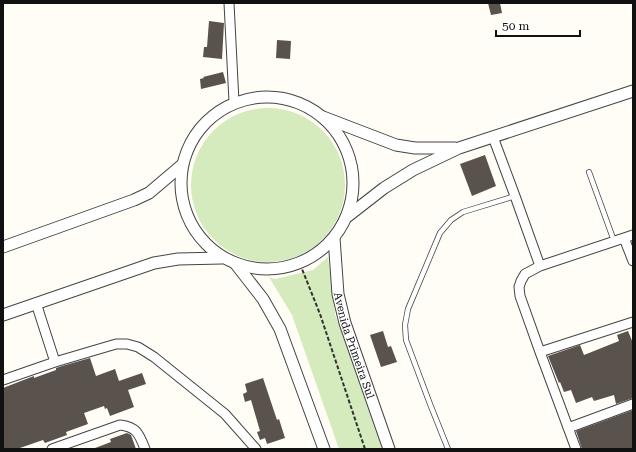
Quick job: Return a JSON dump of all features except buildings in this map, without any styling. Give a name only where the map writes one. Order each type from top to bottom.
[{"type":"street","points":[[229,3],[234,102]]},
{"type":"street","points":[[459,148],[415,148],[396,145],[322,117],[297,102],[268,96],[234,102],[213,116],[194,138],[182,165],[181,190],[186,215],[199,238],[222,258],[235,263],[274,270],[300,264],[319,253],[334,238],[348,216],[384,188],[413,170],[459,148],[633,91]]},
{"type":"street","points":[[322,117],[342,139],[352,167],[348,216]]},
{"type":"street","points":[[493,137],[540,266]]},
{"type":"street","points":[[3,248],[134,200],[148,193],[182,165]]},
{"type":"street","points":[[576,449],[520,296],[519,287],[521,280],[525,274],[540,266],[629,236],[633,261]]},
{"type":"street","name":"Avenida Primeira Sul","points":[[334,238],[338,294],[345,323],[389,449]]},
{"type":"street","points":[[3,315],[154,263],[178,259],[222,258]]},
{"type":"street","points":[[235,263],[263,299],[280,329],[324,449]]},
{"type":"street","points":[[36,303],[55,362]]},
{"type":"street","points":[[540,352],[633,322]]},
{"type":"street","points":[[3,380],[55,362],[116,344],[127,344],[138,347],[154,357],[225,414],[256,449]]},
{"type":"street","points":[[568,428],[633,404]]},
{"type":"street","points":[[54,448],[120,425],[129,426],[136,431],[142,440],[145,449]]},
{"type":"lane","points":[[589,172],[614,241]]},
{"type":"lane","points":[[448,449],[406,340],[405,325],[408,309],[440,233],[451,220],[463,212],[515,196]]},
{"type":"path","points":[[300,264],[320,314],[366,449]]},
{"type":"green space","points":[[268,108],[283,110],[304,117],[311,121],[327,136],[332,142],[339,156],[345,185],[343,200],[336,221],[332,228],[317,244],[311,249],[297,256],[268,262],[253,260],[232,253],[225,249],[209,234],[204,228],[197,214],[191,185],[193,170],[200,149],[204,142],[219,126],[225,121],[239,114]]},
{"type":"green space","points":[[328,257],[335,314],[382,449],[339,449],[292,315],[269,277],[275,279],[313,270]]}]
